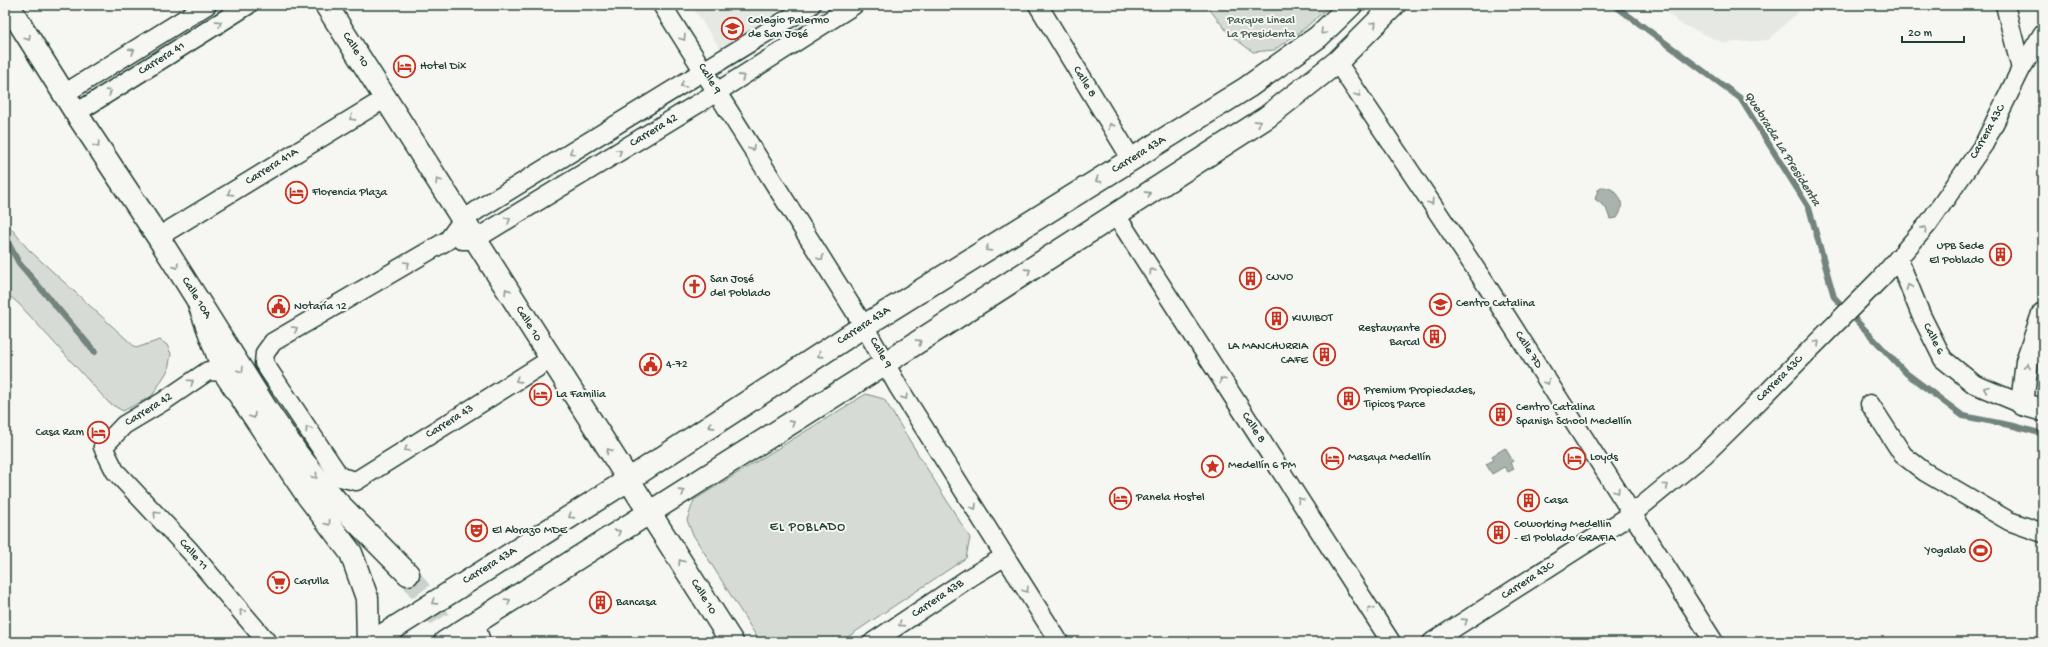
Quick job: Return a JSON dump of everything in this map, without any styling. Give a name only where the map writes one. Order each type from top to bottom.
[{"type":"main road","name":"Calle 10A","points":[[8,5],[76,113],[158,237],[267,410],[298,455],[337,502],[408,574]]},
{"type":"main road","name":"Calle 10","points":[[326,5],[386,98],[474,240],[732,642]]},
{"type":"main road","name":"Carrera 43A","points":[[372,642],[628,480],[864,326],[1248,87],[1318,37],[1351,5]]},
{"type":"main road","points":[[445,642],[886,363],[1267,117],[1337,62],[1394,5]]},
{"type":"main road","points":[[198,301],[224,372],[290,471],[351,553],[367,598],[368,642]]},
{"type":"main road","points":[[2022,404],[2027,361],[2043,314]]},
{"type":"main road","name":"Calle 6","points":[[2022,404],[2043,410]]},
{"type":"street","name":"Carrera 41","points":[[64,94],[208,5]]},
{"type":"street","name":"Carrera 41","points":[[76,113],[248,5]]},
{"type":"street","name":"Calle 9","points":[[662,5],[864,326],[1004,558],[1059,642]]},
{"type":"street","name":"Carrera 42","points":[[349,480],[340,477],[264,363],[265,353],[273,342],[448,240],[462,221],[811,5]]},
{"type":"street","name":"Carrera 42","points":[[474,240],[717,92],[854,5]]},
{"type":"street","name":"Calle 8","points":[[1038,5],[1132,160]]},
{"type":"street","points":[[2006,5],[2021,68]]},
{"type":"street","name":"Carrera 43C","points":[[1432,642],[1632,514],[1704,455],[1750,410],[1881,278],[1928,224],[1984,144],[2021,68],[2043,33]]},
{"type":"street","name":"Calle 7D","points":[[1337,62],[1486,286],[1714,642]]},
{"type":"street","name":"Carrera 41A","points":[[158,237],[386,98]]},
{"type":"street","name":"Calle 8","points":[[1116,215],[1391,642]]},
{"type":"street","points":[[448,240],[474,240]]},
{"type":"street","name":"Calle 6","points":[[1898,258],[1921,315],[1943,359],[1974,384],[2022,404]]},
{"type":"street","name":"Carrera 43","points":[[349,480],[356,481],[551,359]]},
{"type":"street","name":"Carrera 42","points":[[115,471],[103,447],[124,425],[164,401],[208,371],[224,372]]},
{"type":"street","points":[[1870,404],[1903,455],[1925,472],[2009,521],[2043,534]]},
{"type":"street","name":"Calle 11","points":[[115,471],[190,550],[266,642]]},
{"type":"street","name":"Carrera 43B","points":[[872,642],[972,576],[1004,558]]},
{"type":"street","points":[[475,622],[481,642]]},
{"type":"shaded area","name":"Colegio Palermo de San José","points":[[691,5],[797,5],[722,51]]},
{"type":"shaded area","points":[[1660,5],[1805,5],[1768,40],[1724,43],[1679,23]]},
{"type":"shaded area","points":[[1603,187],[1613,190],[1620,198],[1621,208],[1617,218],[1610,219],[1606,208],[1595,199],[1598,190]]},
{"type":"shaded area","points":[[1505,448],[1513,461],[1510,463],[1514,469],[1508,472],[1504,467],[1492,474],[1486,464],[1494,460],[1492,456]]},
{"type":"green space","name":"Parque Lineal La Presidenta","points":[[1206,5],[1331,5],[1305,28],[1274,50],[1253,52],[1230,35]]},
{"type":"green space","points":[[5,221],[28,249],[136,348],[160,340],[167,345],[171,354],[168,370],[152,396],[123,411],[109,403],[19,304],[5,292]]},
{"type":"green space","points":[[866,394],[884,399],[970,538],[966,558],[840,642],[760,642],[692,533],[687,520],[694,500]]},
{"type":"waterway","name":"Quebrada La Presidenta","points":[[1614,5],[1740,98],[1809,208],[1834,297],[1906,373],[1963,416],[2014,426],[2043,434]]},
{"type":"waterway","points":[[5,237],[19,263],[95,352]]},
{"type":"tunnel","points":[[408,574],[434,610],[453,642]]},
{"type":"place","name":"Colegio Palermo de San José","points":[[733,28]]},
{"type":"place","name":"Hotel Dix","points":[[404,67]]},
{"type":"place","name":"Florencia Plaza","points":[[297,193]]},
{"type":"place","name":"UPB Sede El Poblado","points":[[2000,254]]},
{"type":"place","name":"CUVO","points":[[1251,278]]},
{"type":"place","name":"San José del Poblado","points":[[695,287]]},
{"type":"place","name":"Centro Catalina","points":[[1441,304]]},
{"type":"place","name":"Notaría 12","points":[[278,307]]},
{"type":"place","name":"KIWIBOT","points":[[1276,319]]},
{"type":"place","name":"Restaurante Barcal","points":[[1435,336]]},
{"type":"place","name":"LA MANCHURRIA CAFE","points":[[1324,354]]},
{"type":"place","name":"4-72","points":[[651,365]]},
{"type":"place","name":"La Familia","points":[[540,395]]},
{"type":"place","name":"Premium Propiedades, Tipicos Parce","points":[[1348,398]]},
{"type":"place","name":"Centro Catalina Spanish School Medellín","points":[[1500,415]]},
{"type":"place","name":"Casa Ram","points":[[99,433]]},
{"type":"place","name":"Masaya Medellín","points":[[1333,458]]},
{"type":"place","name":"Loyds","points":[[1575,458]]},
{"type":"place","name":"Medellín 6 PM","points":[[1212,466]]},
{"type":"place","name":"Panela Hostel","points":[[1120,498]]},
{"type":"place","name":"Casa","points":[[1529,501]]},
{"type":"place","name":"El Abrazo MDE","points":[[477,531]]},
{"type":"place","name":"Coworking Medellin - El Poblado GRAFIA","points":[[1498,532]]},
{"type":"place","name":"Yogalab","points":[[1981,551]]},
{"type":"place","name":"Carulla","points":[[279,582]]},
{"type":"place","name":"Bancasa","points":[[601,603]]},
{"type":"district","name":"EL POBLADO","points":[[808,527]]}]
